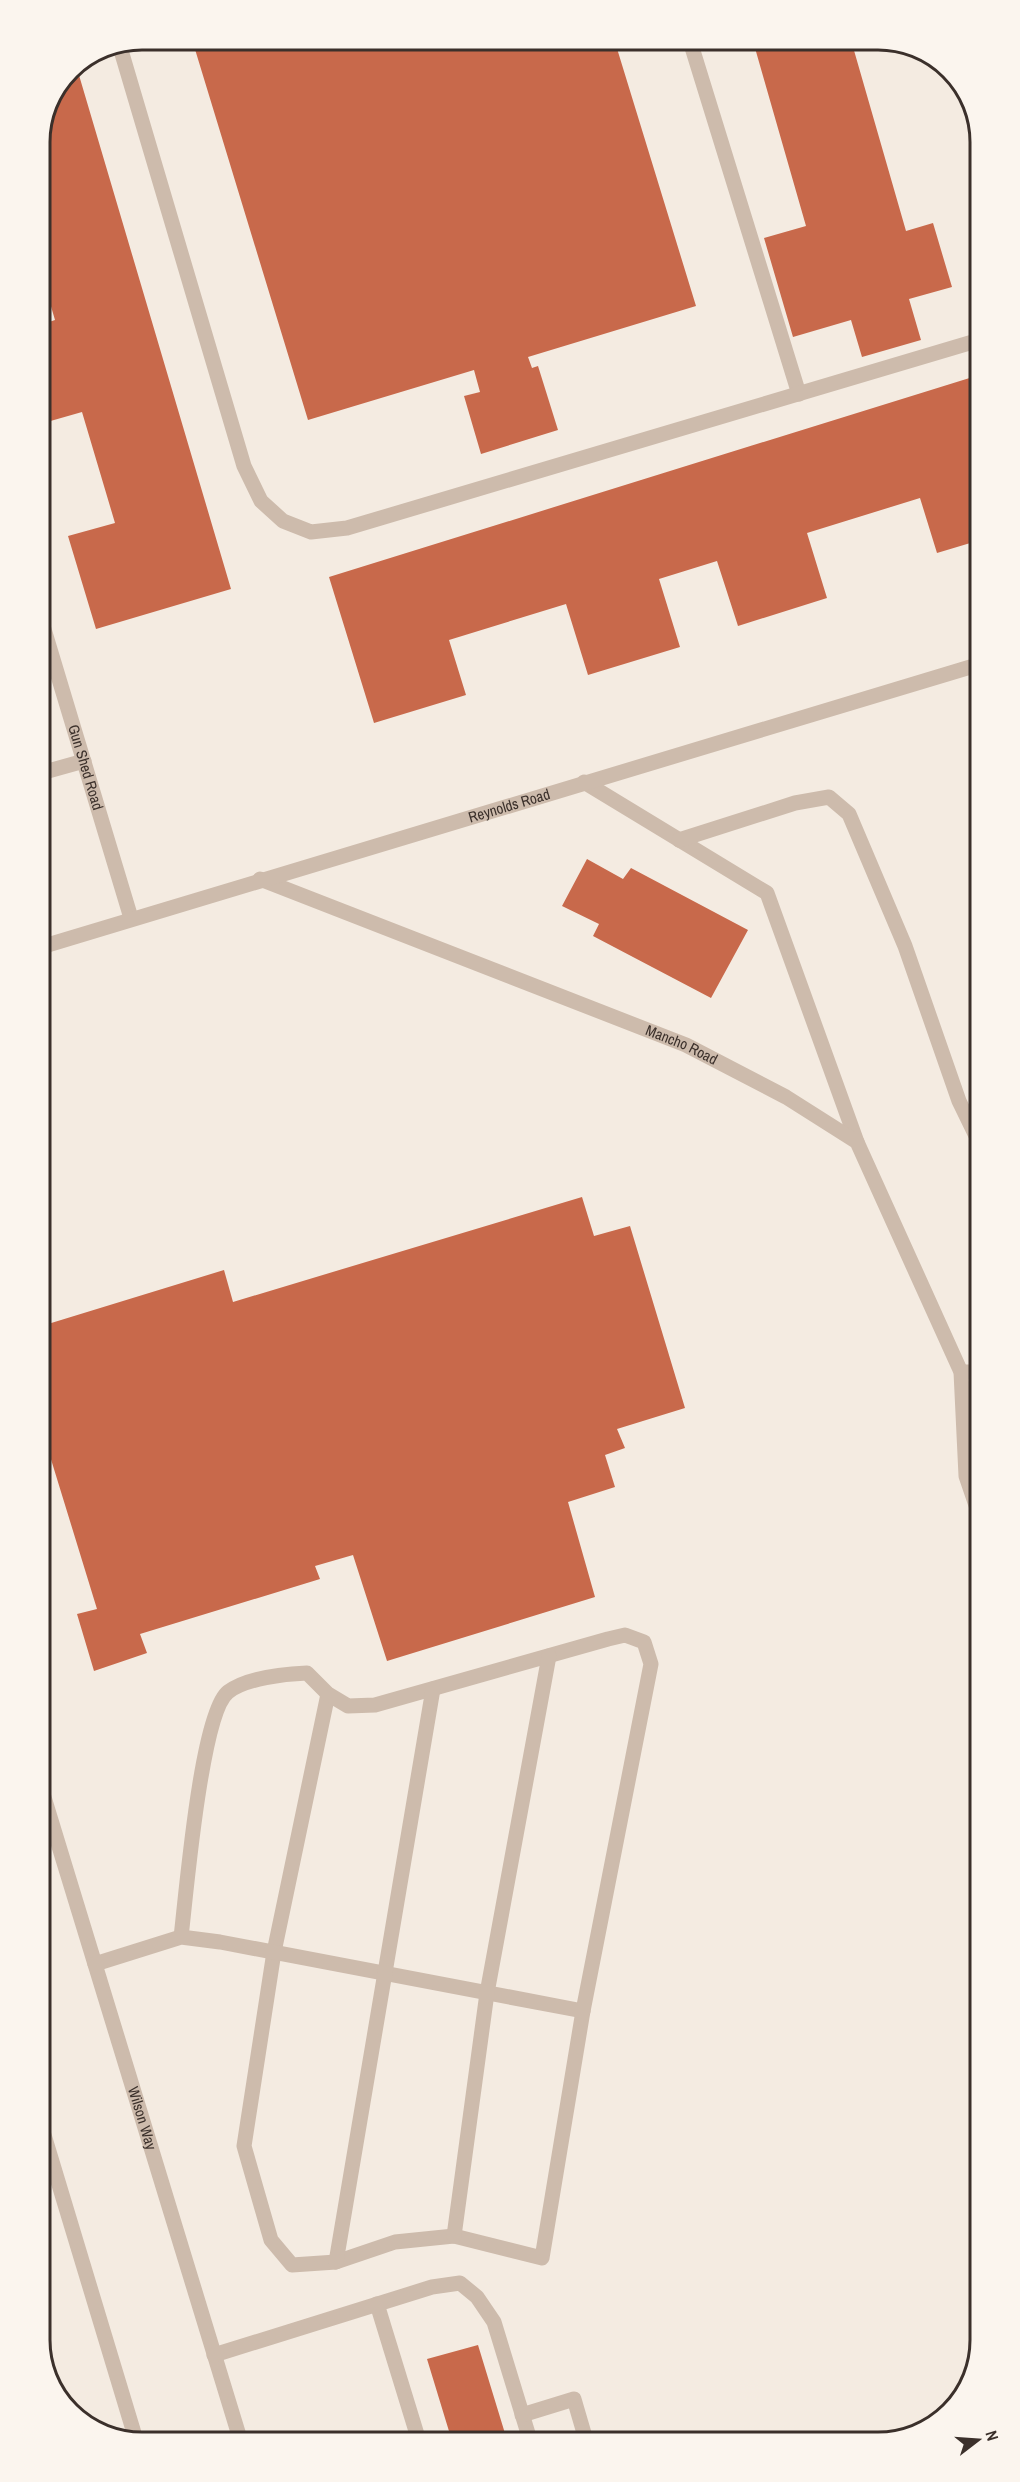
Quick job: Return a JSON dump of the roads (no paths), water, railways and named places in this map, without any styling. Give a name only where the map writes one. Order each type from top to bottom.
[{"type":"street","points":[[693,50],[799,394]]},
{"type":"street","points":[[122,52],[244,466],[261,501],[284,521],[311,532],[347,528],[970,343]]},
{"type":"street","name":"Gun Shed Road","points":[[50,649],[131,918]]},
{"type":"street","name":"Reynolds Road","points":[[50,944],[970,667]]},
{"type":"street","points":[[50,770],[84,761]]},
{"type":"street","points":[[584,782],[767,893],[857,1142],[961,1372],[966,1476],[970,1488]]},
{"type":"street","points":[[679,840],[795,802],[829,797],[849,814],[905,946],[959,1101],[970,1124]]},
{"type":"street","name":"Mancho Road","points":[[260,879],[686,1045],[786,1097],[857,1142]]},
{"type":"street","points":[[961,1372],[970,1372]]},
{"type":"street","points":[[181,1937],[203,1765],[213,1717],[227,1693],[244,1685],[284,1674],[307,1673],[328,1694],[348,1706],[366,1705],[433,1689],[626,1635],[644,1642],[651,1664],[583,2011],[542,2258],[454,2236],[395,2242],[336,2262],[292,2265],[272,2240],[244,2146],[274,1952],[328,1694]]},
{"type":"street","points":[[454,2236],[487,1993],[549,1656]]},
{"type":"street","points":[[336,2262],[433,1689]]},
{"type":"street","name":"Wilson Way","points":[[50,1817],[238,2432]]},
{"type":"street","points":[[95,1964],[181,1937],[274,1952],[583,2011]]},
{"type":"street","points":[[50,2155],[134,2432]]},
{"type":"street","points":[[214,2355],[432,2287],[460,2283],[477,2297],[494,2322],[527,2432]]},
{"type":"street","points":[[377,2304],[416,2432]]},
{"type":"street","points":[[522,2415],[574,2400],[584,2432]]}]
